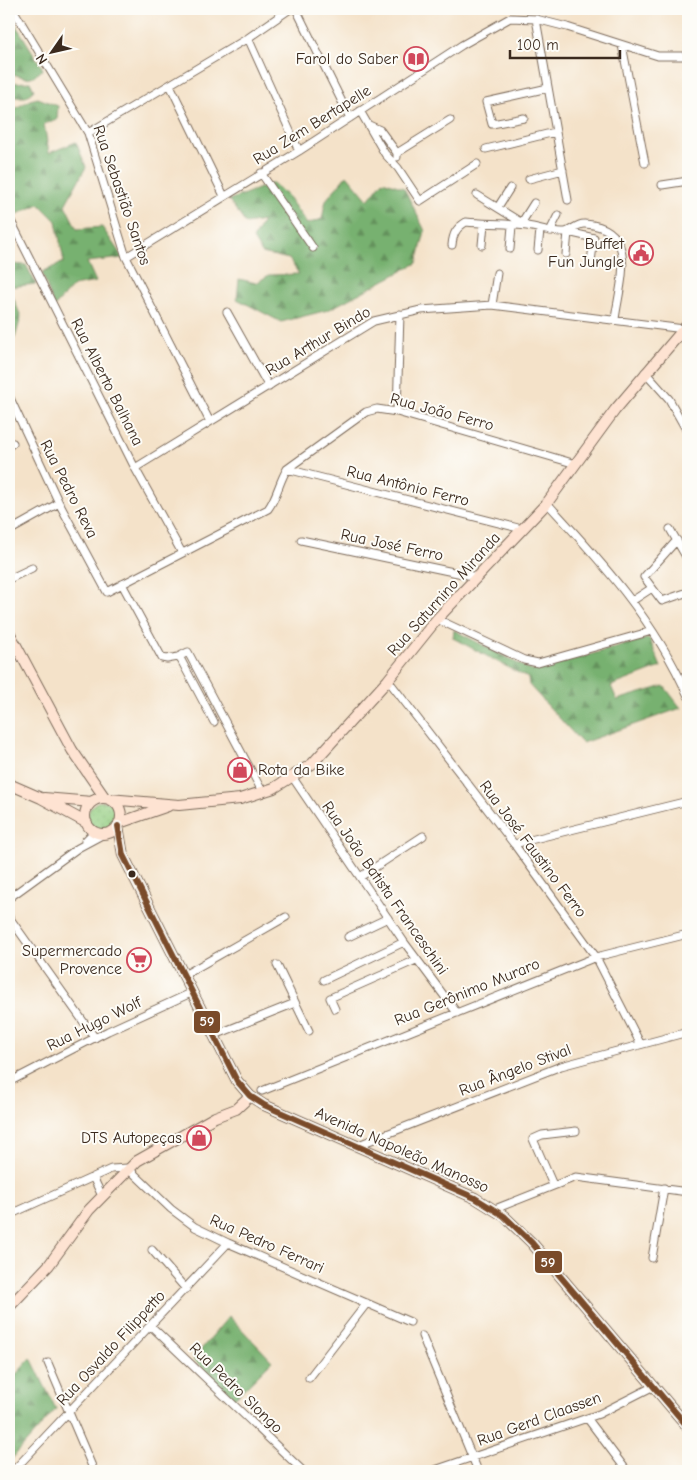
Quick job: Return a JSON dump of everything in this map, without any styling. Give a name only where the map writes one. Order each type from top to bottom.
[{"type":"street","name":"Rua Sebastião Santos","points":[[13,9],[88,133],[126,257],[210,422]]},
{"type":"street","points":[[88,133],[248,38],[290,9]]},
{"type":"street","points":[[296,9],[350,118]]},
{"type":"street","name":"Rua Zem Bertapelle","points":[[126,257],[299,151],[502,21],[520,17],[536,19],[658,56],[688,56]]},
{"type":"street","points":[[536,19],[568,200]]},
{"type":"street","points":[[248,38],[299,151]]},
{"type":"street","points":[[622,45],[644,163]]},
{"type":"street","points":[[170,85],[224,196]]},
{"type":"street","points":[[524,118],[492,124],[486,102],[548,88]]},
{"type":"street","points":[[360,111],[385,154],[398,168],[420,201],[477,164]]},
{"type":"street","points":[[397,153],[450,120]]},
{"type":"street","points":[[369,125],[380,130],[397,153],[398,168]]},
{"type":"street","points":[[486,149],[555,132]]},
{"type":"street","points":[[529,179],[563,170]]},
{"type":"street","points":[[261,174],[313,248]]},
{"type":"street","points":[[662,185],[688,181]]},
{"type":"street","points":[[498,207],[510,188]]},
{"type":"street","points":[[477,195],[525,224],[540,230],[568,232],[594,238],[591,262]]},
{"type":"street","points":[[525,224],[534,203]]},
{"type":"street","points":[[550,231],[558,215]]},
{"type":"street","name":"Rua Alberto Balhana","points":[[11,221],[135,468],[182,553]]},
{"type":"street","points":[[452,245],[453,235],[459,226],[466,222],[512,226],[525,224]]},
{"type":"street","points":[[568,232],[583,223],[602,227],[615,234],[620,242],[622,256],[615,319]]},
{"type":"street","points":[[482,245],[484,224]]},
{"type":"street","points":[[510,249],[512,226]]},
{"type":"street","points":[[538,250],[540,230]]},
{"type":"street","points":[[566,254],[568,232]]},
{"type":"street","points":[[492,305],[497,272]]},
{"type":"street","name":"Rua Arthur Bindo","points":[[135,468],[374,321],[400,314],[492,305],[686,327]]},
{"type":"street","points":[[227,312],[269,387]]},
{"type":"street","points":[[397,412],[400,314]]},
{"type":"street","name":"Rua Saturnino Miranda","points":[[41,798],[171,805],[240,799],[263,793],[292,778],[312,764],[388,680],[437,619],[547,503],[645,372],[686,327]]},
{"type":"street","points":[[645,372],[669,399],[688,434]]},
{"type":"street","name":"Rua Pedro Reva","points":[[9,396],[59,503],[107,592],[122,584]]},
{"type":"street","name":"Rua João Ferro","points":[[286,469],[366,412],[377,409],[397,412],[576,464]]},
{"type":"street","points":[[263,793],[188,652],[167,660],[162,658],[122,584],[268,510],[275,501],[280,480],[286,469]]},
{"type":"street","name":"Rua Antônio Ferro","points":[[286,469],[522,529]]},
{"type":"street","points":[[9,531],[59,503]]},
{"type":"street","points":[[547,503],[605,566],[632,601],[674,665],[688,696]]},
{"type":"street","points":[[670,529],[688,560]]},
{"type":"street","name":"Rua José Ferro","points":[[301,540],[477,577]]},
{"type":"street","points":[[677,540],[644,577],[662,601],[688,592]]},
{"type":"street","points":[[9,579],[32,568]]},
{"type":"street","points":[[632,601],[652,588]]},
{"type":"street","points":[[437,619],[524,660],[538,663],[652,631]]},
{"type":"street","points":[[9,633],[100,800],[118,806],[123,855],[238,1080],[250,1096],[233,1102],[215,1117],[154,1149],[128,1168],[82,1218],[41,1274],[9,1307]]},
{"type":"street","points":[[178,657],[214,722]]},
{"type":"street","name":"Rua José Faustino Ferro","points":[[388,680],[514,844],[596,957],[640,1043]]},
{"type":"street","name":"Rua João Batista Franceschini","points":[[292,778],[416,960],[457,1013]]},
{"type":"street","points":[[9,784],[41,798],[86,823],[123,855]]},
{"type":"street","points":[[86,823],[86,812],[100,800]]},
{"type":"street","points":[[514,844],[688,801]]},
{"type":"street","name":"Rua Saturnino Miranda","points":[[119,825],[171,805]]},
{"type":"street","points":[[9,898],[99,833],[119,825]]},
{"type":"street","points":[[360,877],[423,836]]},
{"type":"street","points":[[9,917],[95,1038]]},
{"type":"street","points":[[184,975],[286,917]]},
{"type":"street","points":[[348,938],[388,918]]},
{"type":"street","name":"Rua Gerônimo Muraro","points":[[262,1091],[596,957],[688,934]]},
{"type":"street","points":[[324,980],[404,942]]},
{"type":"street","points":[[335,1008],[330,998],[416,960]]},
{"type":"street","points":[[277,966],[309,1031]]},
{"type":"street","name":"Rua Hugo Wolf","points":[[9,1082],[95,1038],[193,992]]},
{"type":"street","points":[[215,1035],[295,1003]]},
{"type":"street","name":"Rua Ângelo Stival","points":[[356,1146],[547,1071],[640,1043],[688,1032]]},
{"type":"street","name":"Avenida Napoleão Manosso","points":[[250,1096],[264,1105],[495,1209],[513,1223],[532,1243],[688,1427]]},
{"type":"street","points":[[553,1185],[533,1139],[542,1135],[576,1131]]},
{"type":"street","points":[[9,1215],[93,1177],[117,1168],[128,1168]]},
{"type":"street","name":"Rua Pedro Ferrari","points":[[128,1168],[184,1220],[228,1243],[410,1322]]},
{"type":"street","points":[[93,1177],[102,1196]]},
{"type":"street","points":[[495,1209],[570,1178],[584,1177],[688,1192]]},
{"type":"street","points":[[652,1258],[664,1188]]},
{"type":"street","name":"Rua Osvaldo Filippetto","points":[[13,1471],[228,1243]]},
{"type":"street","points":[[152,1250],[186,1288]]},
{"type":"street","points":[[309,1378],[367,1303]]},
{"type":"street","name":"Rua Pedro Slongo","points":[[151,1326],[303,1471]]},
{"type":"street","points":[[422,1336],[478,1471]]},
{"type":"street","points":[[48,1363],[94,1471]]},
{"type":"street","name":"Rua Gerd Claassen","points":[[432,1471],[587,1418],[654,1386]]},
{"type":"street","points":[[587,1418],[628,1471]]},
{"type":"green space","points":[[9,14],[43,69],[34,76],[23,77],[9,73]]},
{"type":"green space","points":[[30,82],[34,90],[26,97],[9,97],[9,83]]},
{"type":"green space","points":[[38,98],[58,106],[57,120],[44,124],[49,153],[76,142],[86,167],[65,205],[77,229],[102,227],[123,258],[87,262],[96,282],[73,286],[54,307],[42,272],[64,262],[56,221],[39,204],[9,218],[9,112],[30,100]]},
{"type":"green space","points":[[347,175],[368,200],[383,181],[404,188],[425,231],[417,263],[328,310],[281,322],[237,299],[239,279],[256,283],[269,275],[299,274],[289,259],[262,253],[253,239],[263,221],[246,224],[229,200],[273,183],[289,198],[307,224],[322,219],[326,200]]},
{"type":"green space","points":[[9,264],[26,265],[36,284],[9,287]]},
{"type":"green space","points":[[9,287],[21,317],[15,338],[9,339]]},
{"type":"green space","points":[[454,630],[532,671],[649,638],[661,667],[611,686],[617,700],[664,686],[681,708],[582,743],[529,685],[528,678],[453,638]]},
{"type":"green space","points":[[103,801],[109,802],[117,810],[117,822],[109,830],[103,831],[97,830],[89,822],[88,816],[89,810],[97,802]]},
{"type":"green space","points":[[229,1316],[272,1361],[234,1399],[193,1359]]},
{"type":"green space","points":[[31,1358],[56,1409],[9,1462],[9,1382]]},
{"type":"transit line","name":"59","points":[[118,826],[123,855],[237,1081],[250,1096],[264,1105],[475,1198],[504,1216],[532,1243],[688,1427]]},
{"type":"place","name":"Farol do Saber","points":[[416,59]]},
{"type":"place","name":"Buffet Fun Jungle","points":[[641,253]]},
{"type":"place","name":"Rota da Bike","points":[[240,770]]},
{"type":"place","name":"Supermercado Provence","points":[[139,960]]},
{"type":"place","name":"DTS Autopeças","points":[[199,1138]]}]
